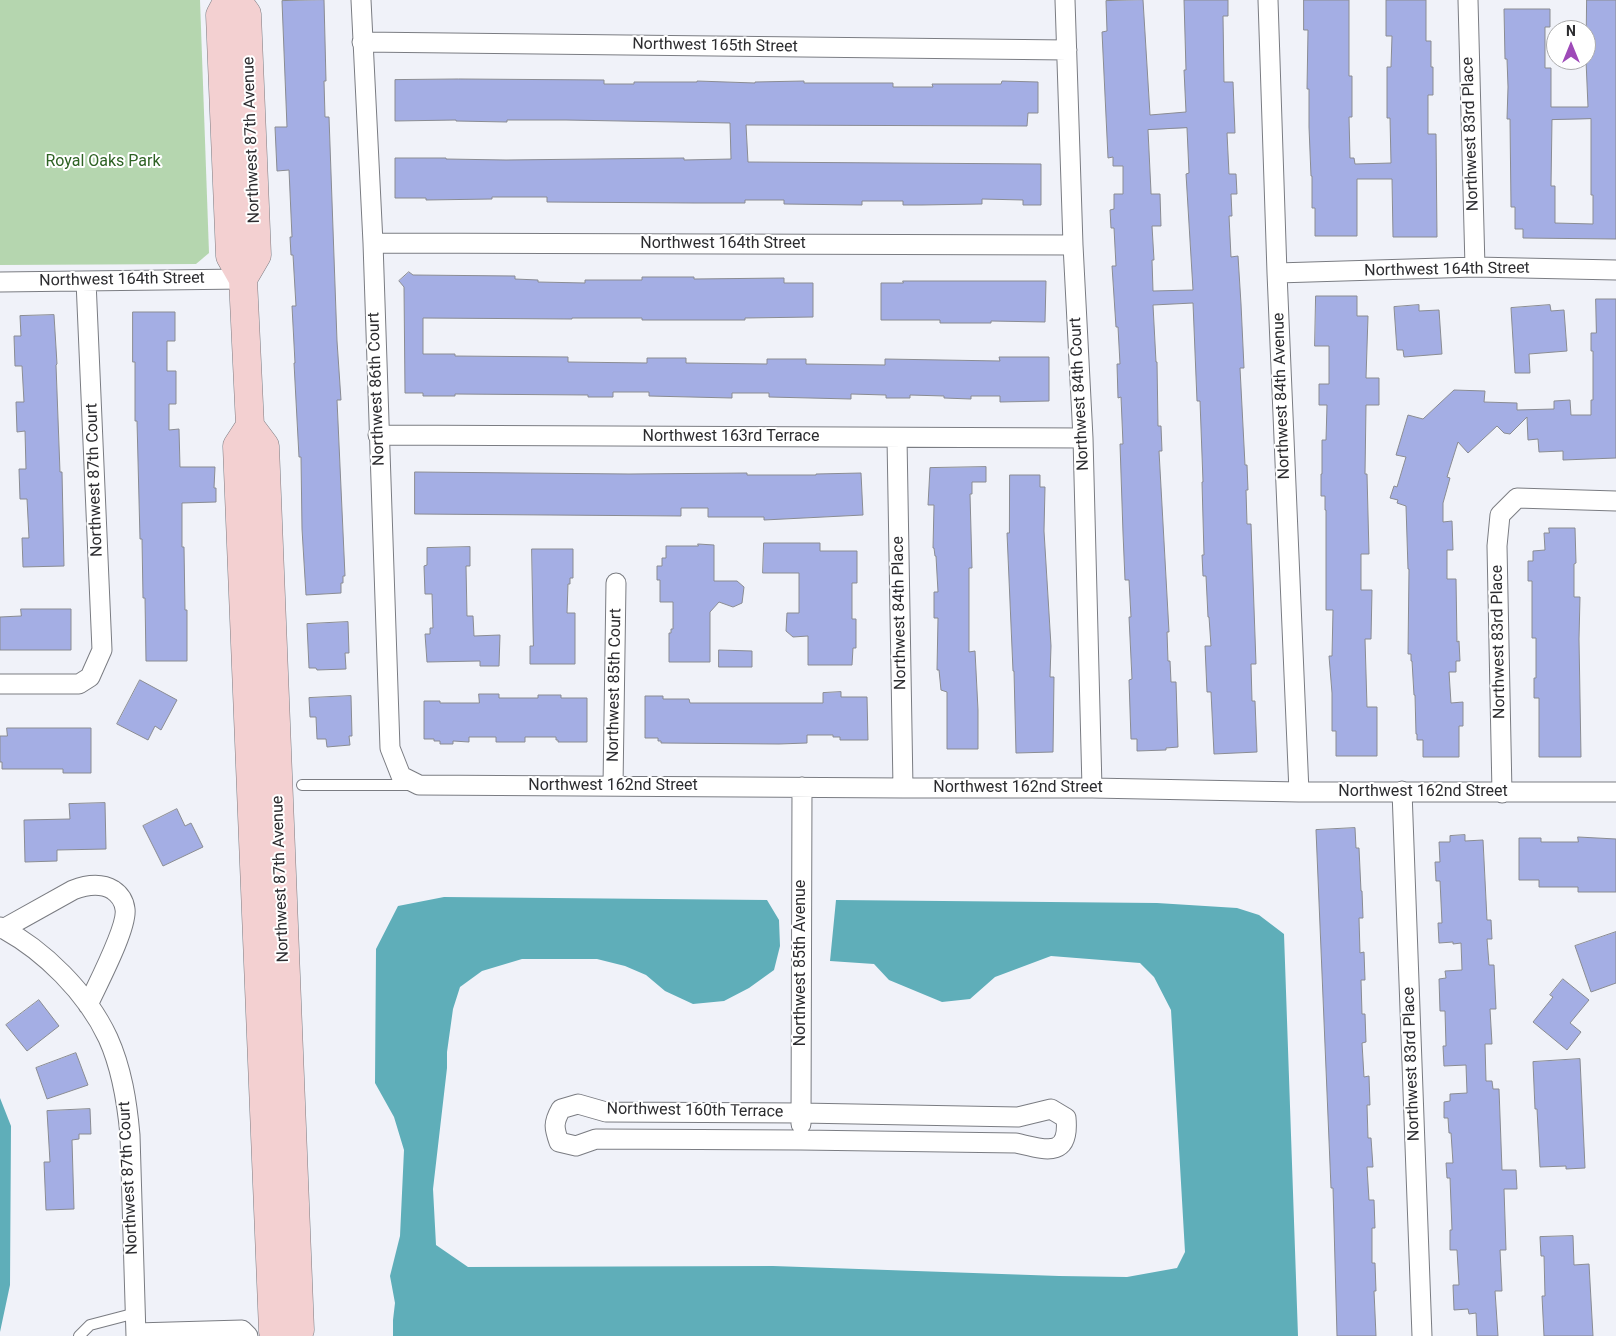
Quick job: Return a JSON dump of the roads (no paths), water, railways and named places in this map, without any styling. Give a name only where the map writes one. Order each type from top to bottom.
[{"type":"street","name":"Northwest 87th Avenue","points":[[228,0],[220,15],[230,256],[243,279],[250,426],[264,446],[265,456],[300,1330],[296,1336]]},
{"type":"street","name":"Northwest 87th Avenue","points":[[237,0],[247,14],[257,255],[243,279]]},
{"type":"street","name":"Northwest 86th Court","points":[[361,0],[372,243],[390,748],[401,776]]},
{"type":"street","name":"Northwest 84th Court","points":[[1065,0],[1073,244],[1083,438],[1092,788]]},
{"type":"street","name":"Northwest 84th Avenue","points":[[1268,0],[1277,273],[1299,792]]},
{"type":"street","name":"Northwest 83rd Place","points":[[1468,0],[1475,267]]},
{"type":"street","name":"Northwest 165th Street","points":[[362,42],[1067,50]]},
{"type":"street","name":"Northwest 164th Street","points":[[372,243],[1073,244]]},
{"type":"street","name":"Northwest 164th Street","points":[[1277,273],[1475,267],[1616,270]]},
{"type":"street","name":"Northwest 164th Street","points":[[0,282],[243,279]]},
{"type":"street","name":"Northwest 87th Court","points":[[0,684],[79,684],[90,677],[102,650],[86,281]]},
{"type":"street","name":"Northwest 87th Avenue","points":[[250,426],[237,446],[273,1331],[277,1336]]},
{"type":"street","name":"Northwest 163rd Terrace","points":[[378,435],[1083,438]]},
{"type":"street","name":"Northwest 84th Place","points":[[897,438],[903,788]]},
{"type":"street","name":"Northwest 83rd Place","points":[[1502,793],[1496,546],[1500,515],[1517,498],[1616,501]]},
{"type":"street","name":"Northwest 85th Court","points":[[614,786],[616,583]]},
{"type":"street","name":"Northwest 162nd Street","points":[[401,776],[419,785],[1092,788],[1299,792],[1616,792]]},
{"type":"street","name":"Northwest 85th Avenue","points":[[801,1140],[802,787]]},
{"type":"street","name":"Northwest 83rd Place","points":[[1402,791],[1422,1336]]},
{"type":"street","points":[[2,928],[82,886],[100,885],[116,892],[123,900],[125,908],[124,925],[88,1004]]},
{"type":"street","name":"Northwest 87th Court","points":[[2,928],[44,956],[88,1004],[108,1038],[120,1073],[128,1109],[130,1135],[136,1334]]},
{"type":"street","name":"Northwest 160th Terrace","points":[[578,1104],[606,1112],[801,1112],[1018,1117],[1051,1109],[1066,1118],[1067,1132],[1062,1144],[1045,1150],[1016,1143],[801,1140],[596,1139],[576,1146],[559,1142],[554,1129],[556,1118],[561,1109],[578,1104]]},
{"type":"street","points":[[136,1334],[180,1334],[242,1330],[248,1336]]},
{"type":"lane","name":"Northwest 162nd Street","points":[[302,785],[419,785]]},
{"type":"lane","points":[[79,1336],[90,1324],[136,1312]]},
{"type":"water","points":[[444,897],[767,900],[779,920],[780,946],[774,970],[749,988],[724,1001],[693,1004],[665,991],[646,975],[625,966],[597,959],[522,959],[482,971],[460,987],[453,1009],[447,1052],[447,1068],[433,1189],[436,1245],[468,1267],[773,1266],[1127,1277],[1177,1268],[1185,1252],[1171,1010],[1154,977],[1140,963],[1051,956],[995,977],[970,999],[942,1002],[889,980],[874,964],[830,961],[836,900],[1157,903],[1237,908],[1259,915],[1284,934],[1298,1336],[393,1336],[395,1303],[390,1276],[400,1236],[404,1150],[394,1117],[375,1083],[376,949],[398,906]]},
{"type":"water","points":[[0,1098],[11,1126],[10,1285],[0,1332]]},
{"type":"park label","name":"Royal Oaks Park","points":[[103,162]]}]
